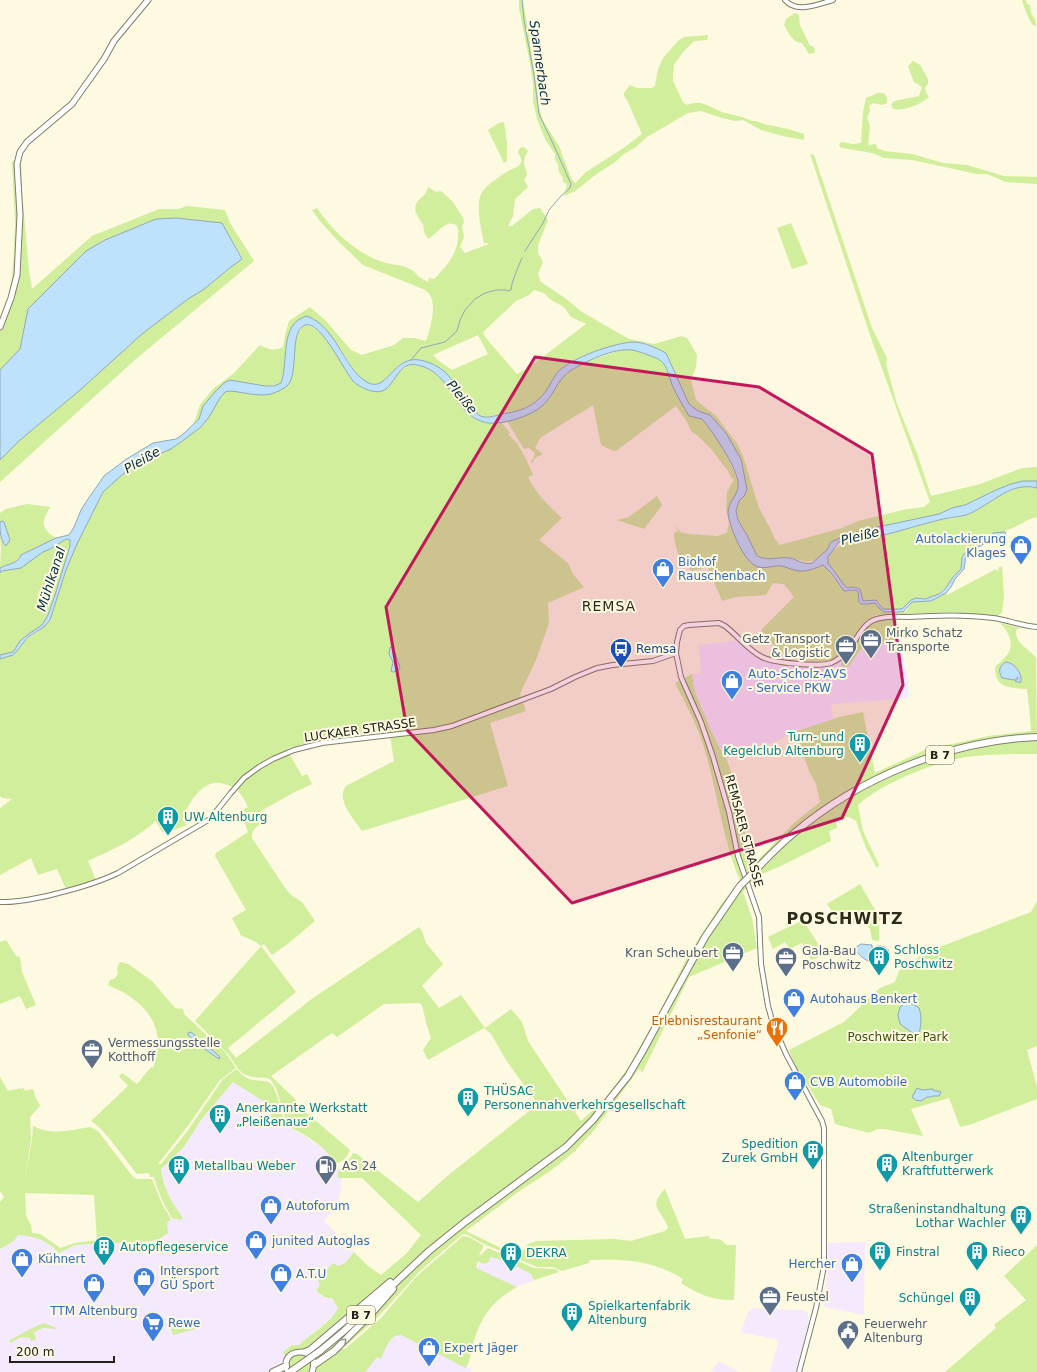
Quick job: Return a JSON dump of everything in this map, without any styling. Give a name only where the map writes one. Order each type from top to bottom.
[{"type":"highway","name":"B 7","points":[[288,1370],[320,1351],[344,1331],[400,1277],[465,1222],[566,1147],[593,1120],[628,1076],[701,943],[717,918],[740,886],[773,851],[793,834],[822,812],[857,789],[910,764],[955,750],[986,743],[1037,737]]},
{"type":"highway","points":[[305,1352],[310,1350],[390,1282],[400,1277]]},
{"type":"highway","points":[[313,1370],[370,1315],[393,1289],[400,1277]]},
{"type":"highway","points":[[273,1372],[288,1370]]},
{"type":"main road","points":[[0,328],[11,298],[17,275],[20,215],[17,164],[20,152],[34,135],[72,104],[104,59],[114,41],[148,0]]},
{"type":"main road","points":[[288,1370],[287,1360],[291,1354],[305,1352],[312,1359],[313,1370]]},
{"type":"street","points":[[785,0],[800,8],[833,0]]},
{"type":"street","points":[[676,653],[680,630],[689,625],[701,624],[719,624],[725,626],[760,656],[774,661],[829,663],[842,656],[849,649],[864,626],[870,620],[880,618],[951,614],[991,618],[1037,627]]},
{"type":"street","name":"LUCKAER STRASSE","points":[[0,902],[14,902],[61,892],[100,881],[118,873],[210,819],[244,778],[273,759],[294,750],[322,743],[434,730],[452,726],[551,689],[597,668],[613,665],[653,662],[676,653]]},
{"type":"street","name":"REMSAER STRASSE","points":[[676,653],[681,677],[701,722],[713,757],[730,812],[738,856],[759,917],[761,964],[766,1000],[773,1024],[786,1054],[822,1121],[824,1128],[824,1266],[816,1308],[799,1372]]},
{"type":"highlighted area","points":[[535,357],[759,387],[872,454],[903,685],[842,818],[572,903],[407,730],[386,607]]},
{"type":"shaded area","points":[[899,639],[908,678],[909,698],[831,704],[833,719],[797,731],[772,743],[742,750],[730,755],[727,760],[710,728],[695,692],[692,674],[701,674],[699,645],[744,640],[760,653],[768,657],[822,661],[834,659],[839,655]]},
{"type":"shaded area","points":[[233,1082],[268,1104],[274,1128],[287,1127],[296,1131],[323,1148],[336,1163],[339,1170],[338,1178],[342,1178],[340,1196],[324,1221],[354,1252],[345,1263],[338,1266],[316,1290],[321,1296],[327,1299],[332,1298],[338,1308],[337,1312],[285,1356],[283,1363],[266,1372],[0,1372],[0,1249],[18,1235],[32,1236],[44,1240],[59,1253],[75,1245],[151,1241],[167,1232],[167,1223],[172,1218],[175,1220],[183,1218],[176,1209],[165,1188],[161,1169],[184,1147],[201,1120]]},
{"type":"shaded area","points":[[865,1242],[864,1315],[824,1306],[823,1302],[827,1278],[828,1243]]},
{"type":"shaded area","points":[[491,1250],[533,1268],[537,1279],[517,1287],[476,1270],[483,1256]]},
{"type":"shaded area","points":[[753,1308],[801,1310],[808,1312],[809,1321],[796,1372],[770,1372],[779,1340],[741,1332],[748,1312]]},
{"type":"shaded area","points":[[394,1329],[472,1370],[471,1372],[362,1372]]},
{"type":"shaded area","points":[[719,1361],[739,1372],[711,1372]]},
{"type":"green space","points":[[519,0],[523,0],[537,86],[538,104],[543,121],[559,146],[571,178],[575,183],[586,172],[642,134],[624,96],[624,93],[630,85],[637,88],[652,88],[655,86],[658,69],[663,58],[678,41],[684,37],[708,35],[707,40],[693,42],[683,52],[674,65],[673,81],[683,102],[687,105],[700,103],[722,112],[752,121],[804,134],[804,140],[761,130],[743,120],[735,121],[701,111],[688,113],[647,137],[636,147],[624,154],[575,191],[564,196],[567,184],[563,182],[558,164],[555,160],[555,154],[545,139],[537,119],[533,102],[531,69],[519,8]]},
{"type":"green space","points":[[1022,0],[1026,0],[1027,4],[1030,5],[1031,13],[1035,19],[1036,25],[1034,26],[1030,21]]},
{"type":"green space","points":[[795,13],[799,15],[800,25],[810,46],[813,46],[815,50],[814,53],[809,54],[802,43],[791,37],[784,25],[786,19]]},
{"type":"green space","points":[[913,61],[920,65],[928,79],[928,84],[925,87],[926,93],[929,97],[912,107],[893,109],[891,105],[894,101],[919,96],[922,87],[914,82],[908,66]]},
{"type":"green space","points":[[878,93],[884,93],[887,98],[887,103],[882,105],[873,103],[869,106],[870,111],[867,118],[870,126],[868,145],[876,144],[877,148],[885,151],[912,154],[943,163],[967,165],[1004,176],[1037,177],[1037,184],[1006,182],[987,174],[977,174],[912,160],[884,158],[872,153],[840,147],[839,144],[842,142],[853,144],[861,143],[863,112],[866,98]]},
{"type":"green space","points":[[504,122],[507,143],[507,161],[504,163],[488,130],[499,123]]},
{"type":"green space","points":[[524,147],[528,151],[524,161],[527,174],[524,180],[528,187],[515,199],[513,216],[508,226],[512,226],[533,209],[540,208],[548,220],[538,245],[538,253],[543,262],[538,274],[541,282],[565,298],[582,312],[629,339],[654,344],[682,336],[687,338],[697,355],[696,367],[691,380],[696,400],[716,416],[738,445],[743,456],[759,508],[775,539],[780,545],[842,528],[858,521],[907,509],[924,507],[930,502],[870,335],[810,154],[814,155],[872,328],[887,358],[886,364],[897,404],[918,456],[931,496],[980,484],[1022,468],[1037,467],[1037,481],[1023,481],[1011,484],[965,505],[952,508],[940,514],[847,535],[831,542],[827,550],[815,560],[808,562],[790,558],[765,560],[757,556],[738,520],[736,511],[739,501],[745,495],[747,489],[741,459],[726,433],[710,415],[698,411],[689,404],[666,353],[655,347],[635,342],[617,345],[594,352],[563,367],[557,373],[542,396],[527,407],[515,412],[484,417],[479,415],[470,407],[453,381],[447,375],[435,366],[423,361],[412,360],[404,362],[379,384],[372,385],[364,381],[356,373],[334,341],[313,318],[288,336],[285,365],[281,383],[262,386],[230,380],[201,413],[199,419],[193,426],[200,405],[213,389],[234,373],[260,345],[272,349],[283,347],[289,321],[310,307],[326,321],[351,350],[362,355],[394,345],[403,338],[414,338],[426,341],[433,312],[432,300],[429,293],[423,289],[363,265],[336,239],[312,210],[317,208],[331,226],[347,242],[365,254],[386,263],[407,268],[428,282],[429,278],[434,279],[438,275],[453,256],[457,245],[458,229],[455,225],[448,224],[428,239],[415,208],[427,191],[428,187],[436,192],[441,191],[453,202],[463,218],[464,222],[462,226],[464,237],[460,247],[465,253],[489,244],[484,244],[479,217],[480,196],[492,182],[521,163],[518,152],[520,148]],"holes":[[[534,290],[544,293],[551,300],[564,307],[571,317],[586,324],[531,366],[517,374],[485,337],[483,332],[516,301],[529,295]],[[478,335],[488,354],[452,370],[433,355]]]},
{"type":"green space","points":[[12,161],[21,161],[22,192],[32,289],[92,236],[159,209],[178,209],[187,206],[225,210],[230,223],[254,261],[137,358],[0,482],[0,460],[20,440],[79,391],[142,334],[188,299],[203,290],[242,258],[222,223],[176,218],[156,219],[105,240],[86,251],[28,309],[20,349],[0,370],[0,321],[7,304],[12,279],[14,251],[15,223]]},
{"type":"green space","points":[[791,223],[808,264],[792,269],[777,228]]},
{"type":"green space","points":[[304,325],[316,329],[322,335],[339,357],[352,380],[361,387],[371,391],[409,365],[425,367],[436,374],[446,384],[462,407],[472,417],[485,422],[502,423],[510,433],[508,435],[516,442],[526,459],[533,475],[528,477],[531,483],[543,499],[562,518],[539,540],[568,563],[573,574],[584,587],[548,603],[549,623],[536,660],[520,694],[526,711],[490,723],[508,786],[362,831],[347,810],[344,803],[343,791],[346,786],[394,761],[389,730],[321,740],[288,748],[290,755],[302,776],[307,774],[312,784],[261,811],[267,820],[254,829],[252,838],[285,888],[291,895],[302,902],[315,921],[272,955],[264,944],[261,946],[256,942],[240,935],[232,918],[246,910],[215,856],[216,853],[248,832],[240,811],[248,807],[238,791],[226,784],[210,784],[198,793],[182,819],[187,825],[162,832],[156,821],[132,839],[88,861],[96,880],[66,889],[57,869],[38,875],[31,858],[0,875],[0,808],[12,799],[2,798],[0,796],[0,659],[13,655],[29,637],[38,632],[50,620],[66,570],[77,544],[103,492],[135,465],[171,449],[201,427],[225,392],[230,391],[261,394],[292,377],[296,342],[300,329]]},
{"type":"green space","points":[[622,350],[633,350],[658,358],[664,364],[680,401],[689,416],[701,419],[711,428],[722,446],[738,480],[737,492],[730,519],[733,533],[748,552],[765,567],[782,566],[794,570],[815,568],[823,565],[844,590],[857,591],[858,599],[867,604],[875,603],[884,612],[901,613],[906,611],[912,602],[931,601],[946,593],[947,595],[996,569],[997,571],[999,570],[998,568],[1002,566],[1004,596],[1002,613],[997,616],[951,612],[877,615],[869,618],[863,624],[848,646],[836,658],[818,662],[786,659],[786,655],[779,651],[761,630],[794,597],[784,584],[773,583],[766,595],[736,597],[722,601],[708,567],[692,571],[679,559],[674,533],[678,531],[674,524],[680,532],[689,534],[717,536],[727,533],[729,523],[726,509],[727,492],[734,479],[731,478],[728,471],[711,449],[691,431],[687,422],[676,406],[616,451],[613,451],[601,445],[593,405],[540,438],[535,448],[543,454],[535,458],[532,464],[531,460],[533,460],[535,453],[529,448],[524,449],[507,421],[526,415],[537,409],[547,401],[561,379],[575,368],[591,360]]},
{"type":"green space","points":[[1022,486],[1037,488],[1037,517],[1005,530],[1005,532],[992,535],[986,541],[969,550],[962,556],[961,570],[944,589],[930,597],[911,600],[902,609],[885,610],[879,602],[873,600],[863,601],[860,589],[853,587],[846,588],[828,563],[832,553],[837,548],[849,539],[856,536],[868,533],[880,536],[944,519],[956,518],[971,513],[999,496]]},
{"type":"green space","points":[[657,496],[662,505],[644,529],[617,520],[629,517]]},
{"type":"green space","points":[[27,504],[50,507],[44,518],[44,525],[49,533],[56,538],[21,555],[20,558],[9,565],[5,565],[0,568],[0,535],[4,544],[7,535],[5,524],[0,522],[0,513],[6,509]]},
{"type":"green space","points":[[66,539],[70,540],[70,546],[48,615],[42,625],[20,641],[13,652],[0,655],[0,573],[35,557]]},
{"type":"green space","points":[[881,620],[895,620],[899,639],[861,649],[849,666],[842,668],[841,661],[868,626]]},
{"type":"green space","points":[[1000,623],[1020,628],[1016,630],[1018,639],[1036,658],[1037,754],[999,754],[961,758],[913,773],[897,780],[869,796],[858,805],[863,831],[879,865],[877,868],[866,848],[856,821],[849,817],[836,820],[837,828],[829,831],[831,841],[755,877],[743,892],[752,918],[757,948],[689,977],[642,1073],[639,1069],[595,1129],[574,1152],[549,1172],[518,1192],[466,1231],[519,1257],[528,1244],[537,1241],[614,1239],[631,1241],[665,1231],[668,1228],[656,1205],[659,1195],[665,1189],[685,1239],[708,1236],[711,1239],[720,1240],[727,1245],[736,1245],[734,1300],[713,1298],[700,1293],[681,1283],[683,1279],[649,1264],[615,1260],[590,1260],[589,1263],[562,1271],[553,1267],[537,1267],[463,1234],[421,1270],[379,1316],[342,1349],[345,1349],[382,1317],[416,1277],[463,1236],[469,1237],[483,1245],[483,1248],[479,1254],[481,1255],[488,1248],[534,1268],[555,1269],[559,1272],[534,1280],[531,1274],[507,1261],[490,1257],[489,1262],[483,1264],[478,1261],[476,1268],[517,1287],[508,1292],[494,1304],[484,1317],[476,1334],[466,1368],[401,1335],[397,1335],[390,1340],[381,1359],[377,1357],[365,1372],[266,1372],[283,1363],[285,1356],[283,1352],[292,1345],[299,1345],[326,1323],[335,1313],[338,1308],[332,1298],[321,1295],[316,1290],[320,1286],[318,1280],[333,1263],[338,1266],[345,1263],[354,1252],[368,1266],[381,1275],[406,1254],[421,1235],[362,1178],[338,1178],[339,1170],[353,1153],[357,1154],[418,1202],[451,1173],[538,1104],[508,1063],[491,1034],[484,1028],[428,1060],[423,1050],[431,1038],[422,1005],[419,1003],[384,1004],[337,1037],[332,1033],[271,1076],[296,1100],[296,1104],[350,1150],[348,1155],[341,1162],[336,1163],[327,1152],[315,1142],[288,1127],[276,1088],[271,1080],[268,1078],[252,1077],[244,1074],[239,1070],[228,1054],[195,1021],[261,946],[296,992],[228,1048],[236,1058],[313,998],[419,927],[426,943],[443,964],[422,986],[439,1008],[461,995],[485,1028],[511,1009],[522,1022],[528,1041],[581,1121],[606,1098],[628,1068],[659,1013],[689,954],[722,903],[740,881],[729,850],[703,745],[675,683],[692,674],[695,692],[710,728],[727,760],[731,772],[752,866],[794,823],[820,802],[816,784],[809,771],[797,731],[839,717],[863,712],[875,773],[925,750],[988,736],[1031,731],[1027,689],[1004,686],[997,679],[995,667],[1008,654],[1011,644],[1007,632]]},
{"type":"green space","points":[[860,884],[881,920],[879,921],[879,941],[872,940],[870,929],[863,922],[841,925],[827,904]]},
{"type":"green space","name":"Poschwitzer Park","points":[[1037,901],[1037,1046],[1027,1050],[1037,1087],[1037,1099],[972,1124],[960,1127],[949,1098],[911,1109],[923,1136],[884,1129],[877,1129],[869,1133],[835,1124],[831,1109],[820,1105],[795,1065],[789,1050],[844,1022],[880,988],[895,982],[899,971],[924,953],[1031,912]]},
{"type":"green space","points":[[803,920],[825,955],[811,960],[802,943],[790,949],[785,942],[773,949],[768,937]]},
{"type":"green space","points":[[6,940],[16,956],[20,957],[22,972],[36,1005],[26,1009],[20,996],[0,1004],[0,942]]},
{"type":"green space","points":[[120,962],[128,964],[152,981],[175,1008],[183,1009],[184,1014],[225,1052],[236,1068],[220,1080],[187,1127],[158,1164],[161,1164],[186,1133],[223,1079],[237,1069],[247,1078],[265,1081],[272,1085],[278,1097],[285,1123],[285,1127],[274,1128],[268,1104],[233,1082],[201,1120],[184,1147],[161,1169],[164,1183],[169,1195],[183,1218],[180,1220],[172,1218],[157,1188],[154,1177],[150,1177],[149,1173],[137,1174],[103,1131],[91,1121],[128,1086],[119,1076],[122,1073],[137,1084],[151,1067],[153,1068],[158,1048],[158,1038],[153,1021],[141,1005],[123,992],[108,985],[110,980],[114,979],[118,974],[117,968]]},
{"type":"green space","points":[[0,1077],[8,1091],[21,1088],[24,1088],[25,1091],[32,1089],[40,1106],[30,1117],[31,1140],[25,1178],[32,1140],[33,1126],[54,1132],[90,1127],[98,1131],[133,1177],[137,1179],[152,1179],[162,1204],[171,1219],[167,1223],[168,1233],[159,1239],[151,1241],[75,1245],[59,1253],[45,1242],[18,1235],[14,1241],[0,1249],[0,1202],[4,1197],[0,1191]],"holes":[[[25,1193],[94,1195],[97,1240],[75,1243],[60,1248],[40,1234],[32,1233],[31,1225],[26,1216]]]},
{"type":"green space","points":[[1037,1245],[1037,1372],[945,1372],[996,1328],[994,1325],[1026,1300],[1004,1276]]},
{"type":"green space","points":[[192,1318],[196,1329],[173,1335],[169,1323]]},
{"type":"green space","points":[[44,1323],[56,1329],[43,1328],[34,1332],[36,1340],[31,1341],[30,1338],[21,1337],[10,1343],[10,1340]]},
{"type":"water","points":[[176,218],[222,223],[242,259],[203,290],[188,299],[142,334],[79,391],[20,440],[0,460],[0,370],[20,349],[28,309],[86,251],[105,240],[156,219]]},
{"type":"water","name":"Pleiße","points":[[307,316],[317,321],[325,329],[357,374],[365,381],[373,384],[379,383],[405,362],[413,360],[424,361],[433,364],[447,374],[474,411],[484,417],[491,417],[515,411],[532,405],[546,391],[557,373],[563,367],[582,357],[605,348],[635,342],[666,353],[689,404],[698,411],[710,415],[726,433],[741,459],[747,489],[745,495],[739,501],[736,511],[738,520],[757,556],[766,559],[790,558],[803,563],[812,563],[827,550],[831,542],[847,535],[939,514],[952,508],[965,505],[1011,484],[1023,481],[1037,481],[1037,488],[1020,487],[1011,490],[966,515],[943,519],[880,536],[867,534],[839,542],[828,557],[828,563],[845,586],[848,588],[853,587],[860,589],[863,601],[876,600],[883,609],[902,609],[911,600],[916,598],[925,599],[939,594],[945,589],[953,577],[961,569],[964,554],[989,539],[993,533],[1005,532],[1006,535],[994,537],[966,555],[964,569],[946,593],[931,601],[912,602],[903,612],[884,612],[875,603],[861,604],[859,602],[858,591],[844,591],[832,574],[823,565],[809,570],[798,571],[782,566],[764,568],[758,567],[748,559],[734,535],[729,519],[729,508],[736,494],[738,482],[729,458],[718,440],[702,419],[689,416],[672,385],[665,366],[657,358],[632,350],[616,351],[600,356],[567,373],[546,402],[537,410],[509,421],[501,423],[488,423],[476,419],[467,412],[459,404],[439,376],[429,369],[417,365],[406,366],[399,372],[390,386],[382,391],[378,392],[361,387],[350,377],[325,338],[311,326],[305,325],[300,329],[297,335],[293,371],[288,385],[276,392],[266,395],[230,391],[225,392],[201,427],[171,449],[135,465],[103,492],[77,544],[66,570],[50,620],[44,627],[28,637],[13,655],[0,659],[0,655],[13,652],[20,641],[42,625],[48,615],[70,546],[70,540],[66,539],[43,552],[21,568],[2,571],[0,573],[0,568],[15,562],[21,555],[56,538],[69,535],[81,510],[104,476],[125,460],[153,443],[176,439],[182,435],[199,419],[203,406],[224,383],[230,380],[265,386],[274,386],[281,383],[286,344],[292,326],[298,320]]},
{"type":"water","points":[[0,522],[4,522],[10,540],[6,546],[1,535]]},
{"type":"water","points":[[390,647],[395,653],[400,667],[398,671],[391,671],[393,662],[389,654]]},
{"type":"water","points":[[1006,662],[1015,666],[1020,675],[1021,682],[1015,681],[1018,677],[1014,680],[1002,678],[1000,669]]},
{"type":"water","points":[[861,944],[872,945],[872,948],[882,946],[888,950],[889,957],[882,963],[873,963],[861,956],[855,950],[855,948]]},
{"type":"water","points":[[905,1003],[913,1004],[919,1008],[921,1021],[919,1034],[914,1034],[900,1024],[898,1015],[900,1007]]},
{"type":"water","points":[[191,1032],[218,1055],[220,1057],[219,1059],[188,1035],[188,1033]]},
{"type":"water","points":[[917,1088],[922,1090],[933,1089],[934,1091],[941,1092],[939,1096],[927,1097],[921,1101],[915,1100],[912,1097]]},
{"type":"waterway","name":"Spannerbach","points":[[522,0],[539,114],[571,184],[570,188],[549,210],[543,223],[525,251]]},
{"type":"waterway","name":"Spannerbach","points":[[411,360],[421,348],[445,342],[457,331],[465,310],[475,299],[485,293],[496,290],[511,290],[522,258]]},
{"type":"place","name":"Autolackierung Klages","points":[[1021,566]]},
{"type":"place","name":"Biohof Rauschenbach","points":[[663,588]]},
{"type":"place","name":"Mirko Schatz Transporte","points":[[871,660]]},
{"type":"place","name":"Getz Transport & Logistic","points":[[846,666]]},
{"type":"place","name":"Remsa","points":[[621,668]]},
{"type":"place","name":"Auto-Scholz-AVS - Service PKW","points":[[732,700]]},
{"type":"place","name":"Turn- und Kegelclub Altenburg","points":[[860,764]]},
{"type":"place","name":"UW Altenburg","points":[[168,836]]},
{"type":"place","name":"Kran Scheubert","points":[[733,972]]},
{"type":"place","name":"Schloss Poschwitz","points":[[879,976]]},
{"type":"place","name":"Gala-Bau Poschwitz","points":[[786,978]]},
{"type":"place","name":"Autohaus Benkert","points":[[794,1018]]},
{"type":"place","name":"Erlebnisrestaurant „Senfonie“","points":[[777,1048]]},
{"type":"place","name":"Vermessungsstelle Kotthoff","points":[[92,1070]]},
{"type":"place","name":"CVB Automobile","points":[[795,1102]]},
{"type":"place","name":"THÜSAC Personennahverkehrsgesellschaft","points":[[468,1118]]},
{"type":"place","name":"Anerkannte Werkstatt „Pleißenaue“","points":[[220,1134]]},
{"type":"place","name":"Spedition Zurek GmbH","points":[[813,1170]]},
{"type":"place","name":"Altenburger Kraftfutterwerk","points":[[887,1184]]},
{"type":"place","name":"Metallbau Weber","points":[[179,1186]]},
{"type":"place","name":"AS 24","points":[[326,1186]]},
{"type":"place","name":"Autoforum","points":[[271,1226]]},
{"type":"place","name":"Straßeninstandhaltung Lothar Wachler","points":[[1021,1236]]},
{"type":"place","name":"junited Autoglas","points":[[256,1260]]},
{"type":"place","name":"Autopflegeservice","points":[[104,1266]]},
{"type":"place","name":"DEKRA","points":[[511,1272]]},
{"type":"place","name":"Finstral","points":[[880,1272]]},
{"type":"place","name":"Rieco","points":[[977,1272]]},
{"type":"place","name":"Kühnert","points":[[22,1278]]},
{"type":"place","name":"Hercher","points":[[852,1284]]},
{"type":"place","name":"A.T.U","points":[[281,1294]]},
{"type":"place","name":"Intersport GÜ Sport","points":[[144,1298]]},
{"type":"place","name":"TTM Altenburg","points":[[94,1304]]},
{"type":"place","name":"Feustel","points":[[770,1316]]},
{"type":"place","name":"Schüngel","points":[[970,1318]]},
{"type":"place","name":"Spielkartenfabrik Altenburg","points":[[572,1332]]},
{"type":"place","name":"Rewe","points":[[153,1342]]},
{"type":"place","name":"Feuerwehr Altenburg","points":[[848,1350]]},
{"type":"place","name":"Expert Jäger","points":[[429,1368]]},
{"type":"district","name":"REMSA","points":[[609,606]]},
{"type":"district","name":"POSCHWITZ","points":[[845,918]]},
{"type":"water label","name":"Mühlkanal","points":[[51,579]]}]
